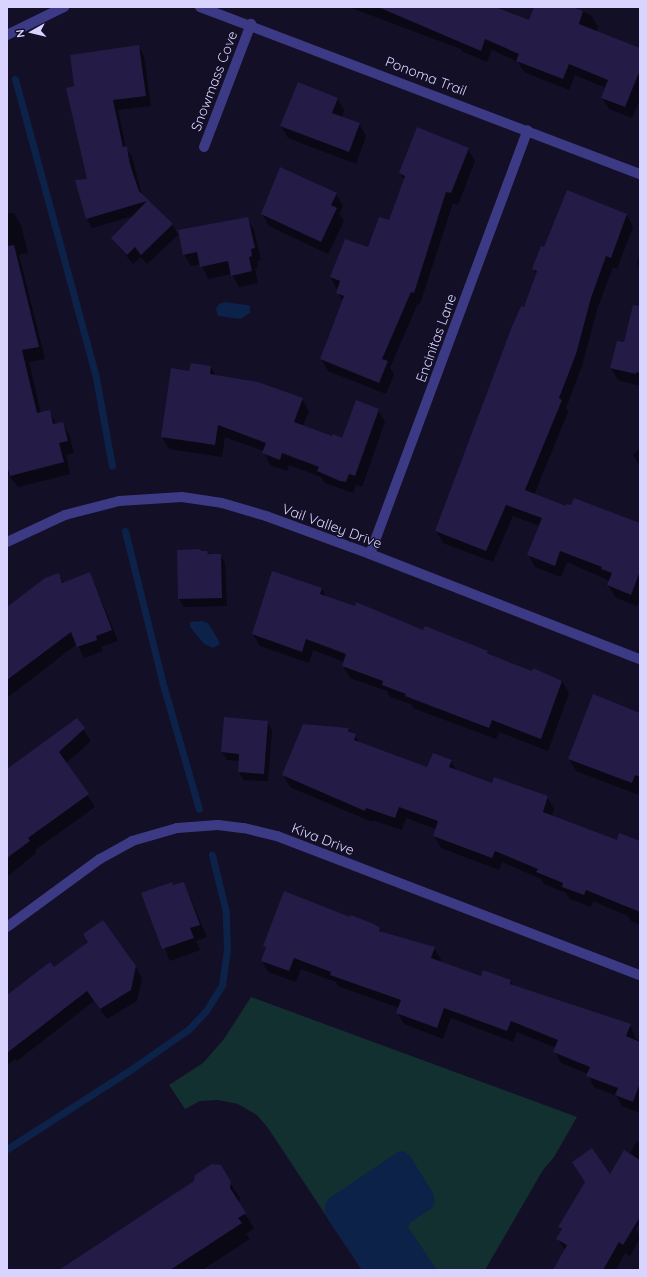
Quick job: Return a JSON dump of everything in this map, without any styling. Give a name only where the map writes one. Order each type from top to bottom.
[{"type":"street","points":[[7,35],[64,7]]},
{"type":"street","name":"Ponoma Trail","points":[[200,7],[251,24],[640,174]]},
{"type":"street","name":"Snowmass Cove","points":[[204,147],[251,24]]},
{"type":"street","name":"Encinitas Lane","points":[[370,554],[528,130]]},
{"type":"street","name":"Vail Valley Drive","points":[[7,542],[42,524],[89,508],[119,501],[182,497],[222,503],[266,516],[370,554],[640,659]]},
{"type":"street","name":"Kiva Drive","points":[[7,927],[100,859],[132,841],[177,828],[218,825],[244,828],[277,836],[640,975]]},
{"type":"green space","points":[[251,997],[577,1117],[554,1157],[543,1170],[485,1270],[362,1270],[268,1128],[257,1115],[238,1104],[218,1100],[200,1101],[185,1109],[169,1085],[203,1063],[224,1039]]},
{"type":"water","points":[[225,302],[250,306],[250,313],[240,319],[218,316],[216,308],[219,304]]},
{"type":"water","points":[[202,621],[208,623],[220,644],[213,648],[204,644],[190,627],[190,622]]},
{"type":"water","points":[[404,1151],[410,1156],[433,1193],[435,1201],[432,1208],[411,1222],[408,1227],[437,1270],[362,1270],[329,1221],[324,1210],[328,1199],[398,1152]]},
{"type":"building","points":[[378,7],[495,7],[529,20],[534,7],[572,7],[583,11],[579,24],[640,48],[640,70],[625,107],[601,98],[608,80],[569,64],[563,79],[516,61],[519,54],[485,39],[481,51]]},
{"type":"building","points":[[139,45],[146,96],[113,100],[123,147],[127,146],[129,162],[139,191],[173,224],[141,255],[135,247],[127,255],[111,238],[147,201],[86,219],[75,180],[87,179],[66,88],[74,86],[70,55]]},
{"type":"building","points":[[298,82],[338,98],[332,113],[360,123],[349,152],[280,126]]},
{"type":"building","points":[[417,127],[469,148],[451,193],[446,192],[414,293],[411,292],[382,359],[388,361],[379,383],[320,359],[344,296],[336,293],[340,281],[330,277],[345,239],[368,247],[379,217],[389,220],[405,176],[399,173]]},
{"type":"building","points":[[280,167],[337,193],[331,205],[337,208],[321,242],[261,214]]},
{"type":"building","points":[[567,190],[627,214],[611,258],[606,256],[591,298],[576,354],[559,398],[562,400],[525,490],[566,506],[566,504],[571,505],[574,498],[640,523],[640,571],[631,595],[607,585],[612,573],[601,569],[602,567],[560,551],[555,566],[527,555],[542,518],[506,505],[486,551],[435,531],[511,329],[521,306],[524,307],[537,271],[532,269],[541,246],[544,247]]},
{"type":"building","points":[[248,217],[255,248],[251,249],[252,256],[249,257],[252,271],[231,276],[228,261],[200,267],[197,252],[183,255],[178,230]]},
{"type":"building","points":[[14,245],[39,347],[22,350],[37,413],[50,410],[53,424],[63,422],[68,441],[59,443],[64,462],[10,476],[7,466],[7,316],[9,316],[7,315],[7,246]]},
{"type":"building","points":[[633,305],[640,306],[640,373],[636,372],[636,374],[610,368],[617,341],[624,342]]},
{"type":"building","points":[[191,363],[211,366],[210,374],[258,382],[303,398],[294,422],[332,436],[333,434],[342,438],[356,400],[379,409],[355,476],[349,474],[346,482],[340,481],[317,471],[319,467],[282,453],[280,460],[262,453],[266,443],[218,425],[215,445],[161,437],[171,368],[189,371]]},
{"type":"building","points":[[200,549],[201,551],[207,551],[208,554],[221,554],[222,598],[178,599],[177,550]]},
{"type":"building","points":[[272,571],[322,588],[320,594],[355,606],[356,602],[423,630],[425,626],[488,651],[487,653],[511,663],[532,671],[533,668],[562,681],[541,739],[492,720],[489,728],[405,696],[406,694],[382,685],[383,681],[342,666],[346,654],[306,639],[302,652],[252,634]]},
{"type":"building","points":[[90,572],[112,630],[96,636],[97,640],[77,647],[71,632],[7,680],[7,607],[45,578],[59,573],[62,583]]},
{"type":"building","points":[[593,694],[640,713],[640,777],[635,775],[632,783],[568,759]]},
{"type":"building","points":[[224,717],[268,721],[264,774],[238,772],[239,754],[221,752]]},
{"type":"building","points":[[77,718],[85,728],[59,752],[89,794],[28,838],[30,841],[7,858],[7,769]]},
{"type":"building","points":[[303,724],[349,728],[348,731],[356,734],[354,740],[427,767],[433,753],[452,760],[449,767],[492,783],[494,777],[548,796],[543,812],[617,840],[619,833],[640,841],[640,912],[586,890],[584,895],[562,887],[563,883],[536,872],[538,869],[495,851],[492,858],[433,836],[438,821],[399,807],[395,818],[366,808],[365,811],[282,775]]},
{"type":"building","points":[[172,882],[173,885],[184,882],[200,925],[190,928],[194,938],[162,949],[141,893]]},
{"type":"building","points":[[284,891],[350,917],[351,915],[374,924],[380,928],[379,931],[435,947],[431,958],[481,976],[483,970],[511,980],[510,984],[631,1024],[626,1036],[640,1042],[640,1083],[633,1102],[615,1095],[618,1088],[586,1076],[590,1067],[553,1052],[558,1040],[511,1021],[507,1031],[444,1008],[437,1028],[396,1013],[401,1000],[330,975],[331,972],[294,958],[289,971],[261,961],[266,947],[263,946]]},
{"type":"building","points":[[103,920],[136,966],[131,990],[100,1009],[87,991],[7,1053],[7,995],[50,962],[54,967],[88,942],[83,934]]},
{"type":"building","points":[[592,1148],[610,1174],[624,1150],[640,1160],[640,1217],[623,1245],[619,1242],[603,1270],[553,1270],[567,1245],[556,1239],[562,1229],[558,1227],[585,1182],[572,1162]]},
{"type":"building","points":[[212,1164],[221,1165],[231,1182],[230,1188],[246,1213],[238,1218],[242,1223],[170,1270],[59,1270],[194,1181],[195,1175]]},
{"type":"waterway","points":[[15,79],[96,378],[112,466]]},
{"type":"waterway","points":[[125,531],[162,681],[199,809]]},
{"type":"waterway","points":[[7,1149],[133,1068],[189,1029],[206,1011],[222,985],[227,950],[226,912],[212,855]]}]
